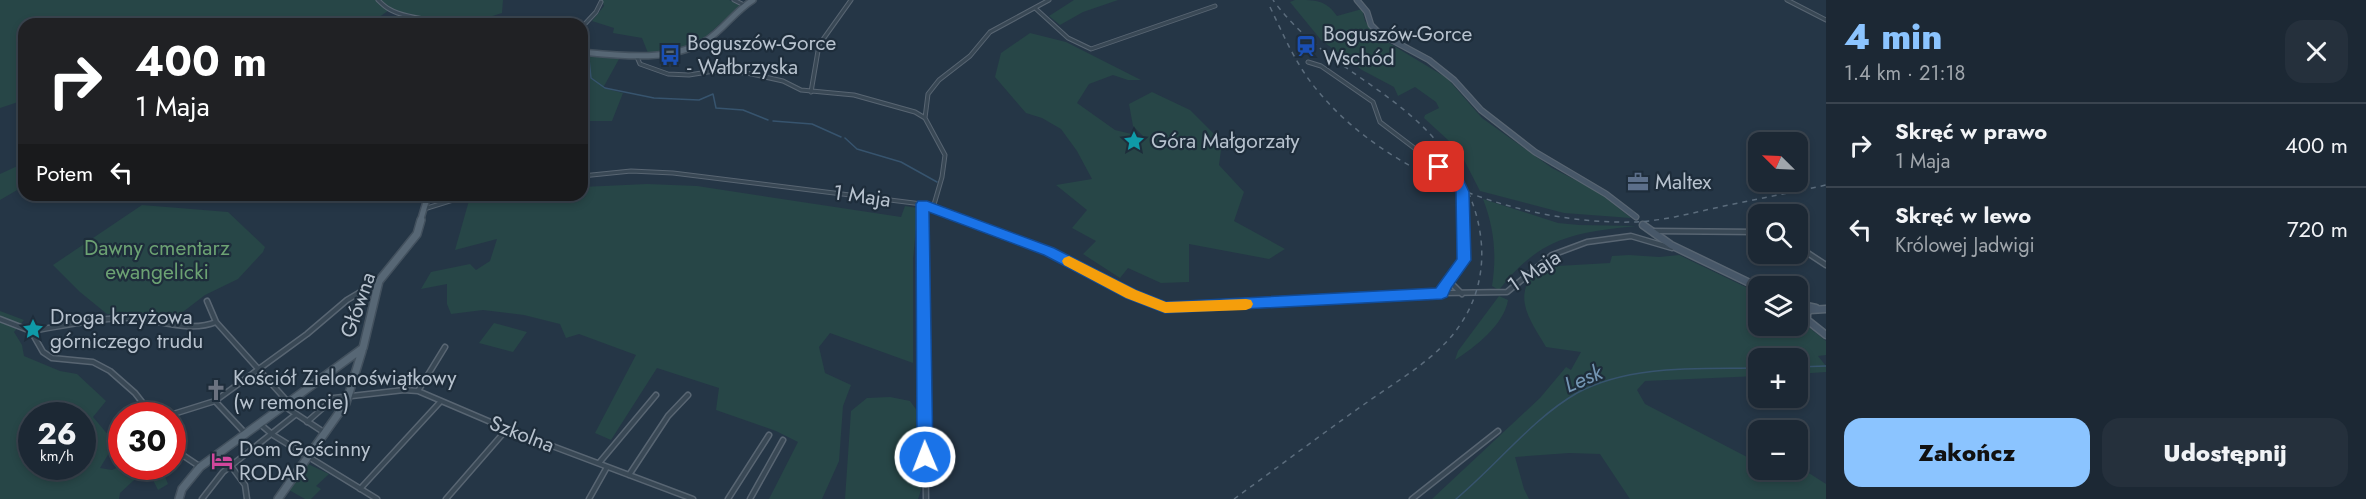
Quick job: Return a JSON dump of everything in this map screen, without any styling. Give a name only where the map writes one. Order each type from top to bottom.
[{"type":"main road","points":[[588,53],[637,57],[699,45],[713,35],[744,5],[753,0]]},
{"type":"main road","name":"Główna","points":[[278,499],[346,403],[357,358],[368,338],[379,281],[417,234],[426,201]]},
{"type":"main road","name":"Główna","points":[[179,499],[182,489],[200,467],[245,433],[357,358]]},
{"type":"street","points":[[378,0],[381,5],[394,12],[420,18]]},
{"type":"street","points":[[734,0],[744,5]]},
{"type":"street","points":[[811,92],[819,45],[851,0]]},
{"type":"street","points":[[925,118],[928,93],[947,72],[970,57],[990,32],[1049,0]]},
{"type":"street","points":[[1358,0],[1377,32],[1430,60],[1454,80],[1481,110],[1534,152],[1556,167],[1606,194],[1636,217]]},
{"type":"street","points":[[1787,0],[1826,20]]},
{"type":"street","points":[[588,21],[601,2]]},
{"type":"street","points":[[1035,9],[1068,38],[1091,49],[1215,6]]},
{"type":"street","points":[[637,57],[640,64],[668,74],[689,75],[714,71],[747,73],[783,81],[811,92],[854,95],[915,112],[925,118],[945,155],[942,177],[933,208]]},
{"type":"street","points":[[1308,62],[1321,66],[1373,102],[1380,122],[1459,182],[1463,192],[1464,260],[1448,280],[1442,293]]},
{"type":"street","points":[[915,112],[926,110]]},
{"type":"street","name":"1 Maja","points":[[588,175],[631,171],[673,172],[922,204],[1049,252],[1131,294],[1165,308],[1512,290],[1552,255],[1587,242],[1631,236],[1679,249]]},
{"type":"street","points":[[423,209],[449,201]]},
{"type":"street","points":[[922,204],[926,499]]},
{"type":"street","points":[[1643,225],[1679,249],[1748,282]]},
{"type":"street","points":[[1649,231],[1748,232]]},
{"type":"street","points":[[1808,253],[1826,265]]},
{"type":"street","points":[[1448,280],[1462,294]]},
{"type":"street","points":[[186,410],[215,401],[326,320],[347,300],[379,281]]},
{"type":"street","points":[[207,301],[216,322],[286,405],[295,415],[326,434]]},
{"type":"street","points":[[1808,306],[1823,309]]},
{"type":"street","points":[[1808,312],[1823,309]]},
{"type":"street","points":[[0,319],[31,331],[108,319],[139,318],[206,328],[216,322]]},
{"type":"street","points":[[1808,321],[1826,335]]},
{"type":"street","points":[[31,331],[45,356],[55,361],[93,362],[104,366],[141,402]]},
{"type":"street","points":[[418,391],[446,347]]},
{"type":"street","name":"Szkolna","points":[[308,422],[334,398],[404,390],[418,391],[507,429],[693,499]]},
{"type":"street","points":[[629,475],[668,416],[688,394]]},
{"type":"street","points":[[599,464],[656,395]]},
{"type":"street","points":[[215,401],[245,433]]},
{"type":"street","points":[[360,489],[441,401]]},
{"type":"street","points":[[202,499],[214,482],[231,465],[295,415]]},
{"type":"street","points":[[260,424],[272,434],[377,499]]},
{"type":"street","points":[[446,499],[507,429]]},
{"type":"street","points":[[1412,499],[1498,431]]},
{"type":"street","points":[[728,499],[769,435]]},
{"type":"street","points":[[750,499],[783,440]]},
{"type":"street","points":[[186,458],[200,467]]},
{"type":"street","points":[[231,465],[246,485],[247,499]]},
{"type":"street","points":[[589,499],[607,467]]},
{"type":"green space","points":[[0,0],[503,0],[502,13],[486,18],[426,18],[389,10],[378,18],[18,18],[18,102],[0,108]]},
{"type":"green space","points":[[602,0],[729,0],[741,5],[702,40],[689,46],[648,53],[642,38],[613,33],[614,28],[592,21],[604,6]]},
{"type":"green space","points":[[1074,0],[1118,0],[1083,12],[1060,25],[1049,16]]},
{"type":"green space","points":[[1295,0],[1320,2],[1329,7],[1337,16],[1362,9],[1365,21],[1374,34],[1447,78],[1482,118],[1552,168],[1597,191],[1631,218],[1564,213],[1480,191],[1464,160],[1448,140],[1424,118],[1425,115],[1439,108],[1436,102],[1415,87],[1398,96],[1394,87],[1362,70],[1321,40],[1290,2]]},
{"type":"green space","points":[[1030,33],[1066,42],[1141,80],[1128,80],[1113,75],[1089,84],[1077,103],[1115,130],[1144,137],[1133,126],[1129,104],[1152,92],[1190,110],[1222,142],[1219,165],[1244,192],[1234,221],[1285,249],[1269,259],[1189,244],[1189,282],[1161,283],[1128,268],[1120,278],[1083,254],[1096,241],[1072,228],[1087,210],[1056,185],[1092,179],[1077,151],[1061,129],[1042,118],[1026,113],[995,77],[1001,53]]},
{"type":"green space","points":[[588,54],[619,59],[603,88],[623,93],[612,121],[588,121]]},
{"type":"green space","points":[[18,166],[18,190],[0,200],[0,174]]},
{"type":"green space","points":[[647,184],[697,186],[901,217],[905,206],[918,208],[913,259],[913,363],[830,333],[819,347],[825,373],[851,385],[843,406],[839,461],[822,499],[769,499],[798,442],[776,431],[716,410],[719,388],[657,368],[611,440],[595,433],[636,355],[579,334],[566,338],[560,324],[524,315],[483,310],[451,314],[447,304],[447,284],[421,289],[431,272],[470,264],[476,270],[490,261],[497,239],[455,250],[469,201],[588,201],[588,187]]},
{"type":"green space","points":[[1483,199],[1558,223],[1636,226],[1576,235],[1544,248],[1514,272],[1499,290],[1492,286],[1494,241]]},
{"type":"green space","name":"Dawny cmentarz ewangelicki","points":[[142,205],[228,212],[265,247],[238,279],[205,295],[175,318],[143,313],[107,314],[80,292],[53,265]]},
{"type":"green space","points":[[1679,255],[1748,288],[1748,336],[1808,336],[1808,327],[1826,341],[1826,355],[1818,356],[1826,366],[1826,372],[1808,373],[1808,348],[1748,348],[1748,376],[1645,381],[1637,390],[1645,404],[1748,457],[1748,480],[1808,480],[1808,472],[1826,484],[1826,499],[1630,499],[1600,454],[1569,453],[1515,457],[1529,499],[1432,499],[1540,398],[1566,367],[1571,370],[1581,352],[1546,347],[1525,307],[1526,287],[1531,277],[1540,267],[1610,263],[1612,256]]},
{"type":"green space","points":[[1499,296],[1508,300],[1495,327],[1480,342],[1455,360],[1458,351]]},
{"type":"green space","points":[[0,311],[24,320],[14,332],[22,345],[24,356],[60,371],[77,374],[106,401],[96,413],[96,402],[18,402],[18,480],[96,480],[96,421],[108,435],[108,455],[100,468],[108,469],[108,480],[134,480],[120,493],[119,499],[0,499]]},
{"type":"green space","points":[[494,323],[527,332],[513,352],[479,343]]},
{"type":"green space","points":[[890,397],[910,401],[918,412],[921,490],[918,499],[845,499],[851,411],[867,398]]},
{"type":"green space","points":[[308,464],[329,474],[316,486],[321,489],[311,499],[305,499],[289,490]]},
{"type":"green space","points":[[153,480],[166,480],[168,484],[158,490]]},
{"type":"waterway","points":[[588,59],[591,78],[605,88],[654,98],[699,100],[713,94],[716,108],[743,110],[768,120]]},
{"type":"waterway","points":[[773,121],[812,124],[841,137]]},
{"type":"waterway","points":[[845,138],[857,149],[901,162],[937,182]]},
{"type":"waterway","name":"Lesk","points":[[1808,367],[1826,366]]},
{"type":"waterway","name":"Lesk","points":[[1456,499],[1545,415],[1577,393],[1619,377],[1642,373],[1666,370],[1748,368]]},
{"type":"railway","points":[[1273,0],[1306,36],[1418,122],[1454,166],[1468,192]]},
{"type":"railway","points":[[1270,7],[1303,71],[1346,121],[1381,148],[1419,171],[1468,192]]},
{"type":"railway","points":[[1468,192],[1548,215],[1592,221],[1634,222],[1675,217],[1826,185]]},
{"type":"railway","points":[[1234,499],[1429,359],[1451,337],[1474,299],[1481,272],[1481,244],[1477,217],[1468,192]]},
{"type":"slow traffic","points":[[1069,261],[1131,294],[1165,308],[1246,304]]},
{"type":"place","name":"Boguszów-Gorce Wschód","points":[[1306,46]]},
{"type":"place","name":"Boguszów-Gorce - Wałbrzyska","points":[[670,55]]},
{"type":"place","name":"Góra Małgorzaty","points":[[1134,141]]},
{"type":"place","name":"Maltex","points":[[1638,182]]},
{"type":"place","name":"Droga krzyżowa górniczego trudu","points":[[33,329]]},
{"type":"place","name":"Kościół Zielonoświątkowy (w remoncie)","points":[[216,390]]},
{"type":"place","name":"Dom Gościnny RODAR","points":[[222,461]]},
{"type":"route","points":[[925,457],[922,204],[1049,252],[1131,294],[1165,308],[1403,296],[1442,293],[1444,286],[1464,260],[1463,192],[1459,182],[1439,167]]}]
